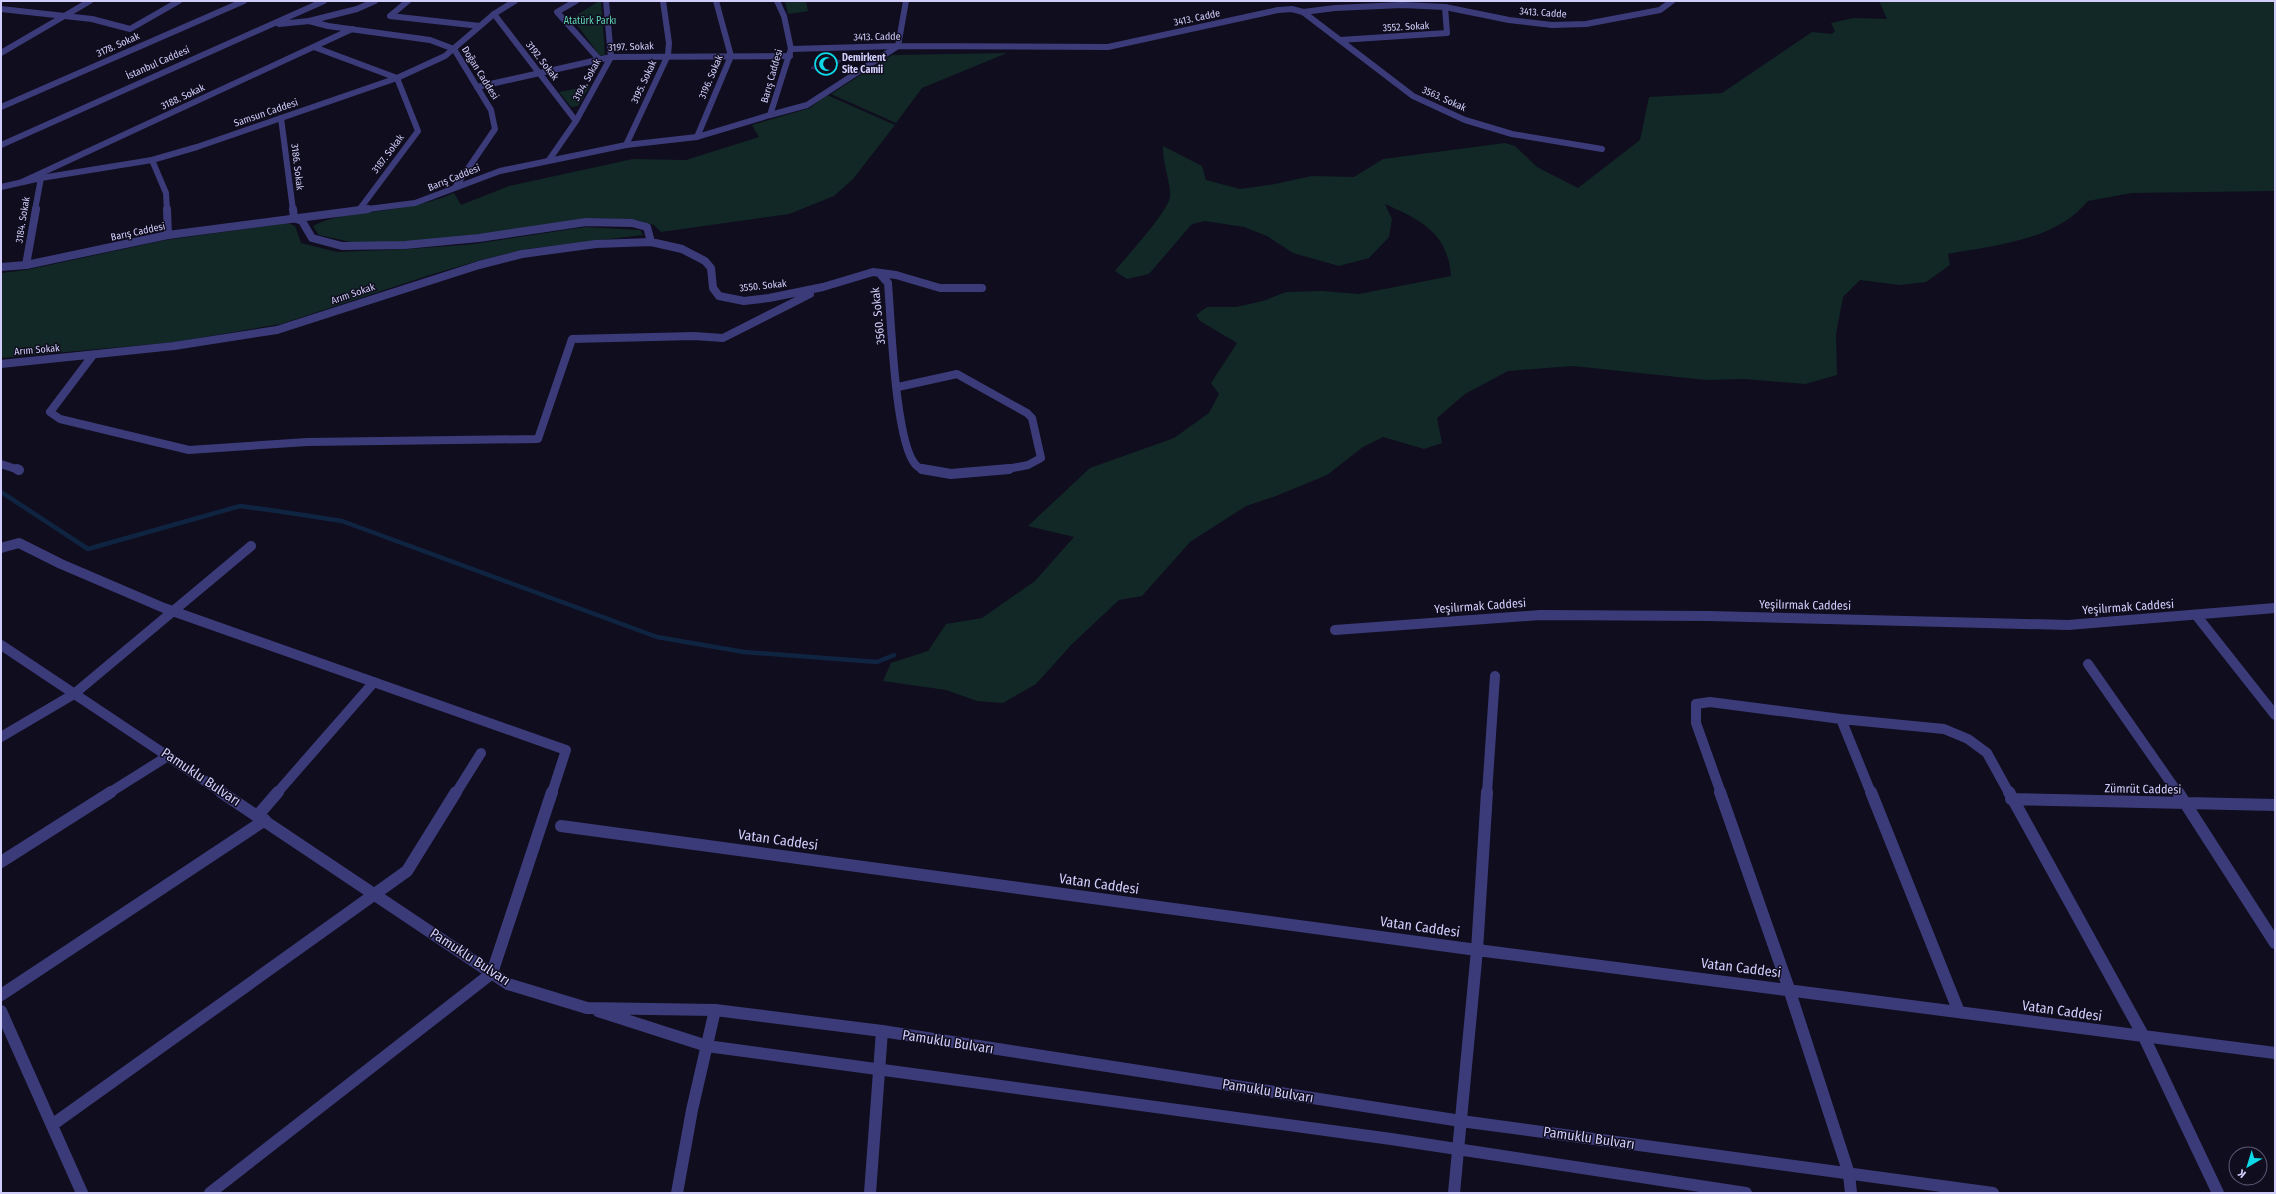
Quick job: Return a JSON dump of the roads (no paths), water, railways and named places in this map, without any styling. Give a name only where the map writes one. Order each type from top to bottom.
[{"type":"street","points":[[1,53],[90,1]]},
{"type":"street","points":[[1,10],[92,19],[130,29],[179,1]]},
{"type":"street","name":"3178. Sokak","points":[[1,107],[244,1]]},
{"type":"street","name":"İstanbul Caddesi","points":[[1,146],[324,1]]},
{"type":"street","points":[[309,21],[357,9],[375,1]]},
{"type":"street","points":[[408,1],[390,16],[480,26]]},
{"type":"street","name":"Samsun Caddesi","points":[[1,187],[41,178],[152,160],[197,147],[397,78],[425,67],[454,49],[494,14],[512,1]]},
{"type":"street","points":[[576,1],[557,12],[598,58]]},
{"type":"street","name":"3194. Sokak","points":[[549,160],[576,121],[611,57],[606,1]]},
{"type":"street","name":"3195. Sokak","points":[[626,145],[668,55],[669,43],[663,1]]},
{"type":"street","name":"3196. Sokak","points":[[697,137],[731,56],[716,1]]},
{"type":"street","name":"Barış Caddesi","points":[[1,267],[26,265],[168,235],[415,203],[435,197],[456,186],[500,171],[626,145],[697,137],[770,115],[790,53],[784,16],[777,1]]},
{"type":"street","points":[[770,115],[807,105],[898,46],[906,1]]},
{"type":"street","name":"3413. Cadde","points":[[790,53],[898,46],[1108,47],[1278,10],[1292,9],[1303,12],[1322,9],[1382,5],[1445,7],[1509,20],[1552,25],[1586,24],[1660,10],[1672,1]]},
{"type":"street","name":"3552. Sokak","points":[[1340,40],[1447,33],[1445,7]]},
{"type":"street","name":"3563. Sokak","points":[[1303,12],[1413,96],[1466,120],[1512,134],[1602,149]]},
{"type":"street","name":"3192. Sokak","points":[[494,14],[576,121]]},
{"type":"street","name":"Doğan Caddesi","points":[[269,25],[309,21],[352,29],[430,40],[454,49],[491,110],[495,130],[456,186]]},
{"type":"street","name":"3188. Sokak","points":[[22,182],[352,29]]},
{"type":"street","points":[[314,47],[397,78]]},
{"type":"street","name":"3197. Sokak","points":[[476,87],[598,58],[668,55],[731,56],[790,53]]},
{"type":"street","name":"3187. Sokak","points":[[358,210],[418,131],[397,78]]},
{"type":"street","name":"3186. Sokak","points":[[281,118],[294,218]]},
{"type":"street","points":[[152,160],[166,193],[168,235]]},
{"type":"street","name":"3184. Sokak","points":[[26,265],[41,178]]},
{"type":"street","points":[[306,226],[326,214]]},
{"type":"street","points":[[294,218],[302,221],[312,238],[342,246],[405,245],[479,238],[586,222],[632,223],[647,227],[651,242]]},
{"type":"street","name":"Arım Sokak","points":[[1,364],[179,346],[277,330],[397,290],[522,254],[596,244],[651,242],[682,249],[705,261]]},
{"type":"street","name":"3550. Sokak","points":[[705,261],[711,268],[713,288],[719,296],[744,301],[769,298],[823,287],[862,274],[873,272],[882,275]]},
{"type":"street","name":"3560. Sokak","points":[[882,275],[896,275],[940,288],[982,288]]},
{"type":"street","name":"3560. Sokak","points":[[882,275],[888,283],[898,387],[904,444],[908,456],[915,465],[929,472],[950,474],[976,473],[1026,466],[1036,463],[1041,458],[1032,418],[1027,413],[957,374],[898,387]]},
{"type":"street","name":"3550. Sokak","points":[[93,355],[50,412],[60,419],[188,450],[307,442],[538,439],[572,339],[694,336],[722,338],[823,287]]},
{"type":"street","points":[[1,464],[19,470]]},
{"type":"street","points":[[1,548],[6,545],[19,544],[61,564],[173,611],[566,750],[492,973],[210,1193]]},
{"type":"street","points":[[1,737],[74,694],[251,546]]},
{"type":"street","name":"Yeşilırmak Caddesi","points":[[1334,630],[1540,615],[1709,616],[2068,625],[2275,608]]},
{"type":"street","points":[[2196,615],[2275,715]]},
{"type":"street","name":"Pamuklu Bulvarı","points":[[1,645],[376,894],[508,984],[587,1008],[715,1010],[882,1031],[1461,1121],[1993,1193]]},
{"type":"street","points":[[2088,664],[2185,803],[2275,943]]},
{"type":"street","points":[[1454,1193],[1477,950],[1495,676]]},
{"type":"street","points":[[1,995],[262,818],[374,682]]},
{"type":"street","points":[[1850,1193],[1849,1174],[1789,990],[1696,723],[1696,704],[1710,702],[1841,719],[1944,729],[1968,738],[1987,753],[2011,799],[2144,1036],[2218,1193]]},
{"type":"street","points":[[1841,719],[1960,1012]]},
{"type":"street","points":[[52,1125],[407,871],[481,753]]},
{"type":"street","points":[[1,862],[168,756]]},
{"type":"street","name":"Zümrüt Caddesi","points":[[2011,799],[2275,805]]},
{"type":"street","name":"Vatan Caddesi","points":[[562,826],[1477,950],[2275,1053]]},
{"type":"street","points":[[587,1008],[707,1046],[1458,1149],[1746,1193]]},
{"type":"street","points":[[677,1193],[692,1110],[715,1010]]},
{"type":"street","points":[[1,1011],[82,1193]]},
{"type":"street","points":[[870,1193],[882,1031]]},
{"type":"waterway","points":[[1,492],[88,549],[240,506],[342,521],[657,637],[744,652],[877,662],[894,655]]},
{"type":"place","name":"Demirkent Site Camii","points":[[826,64]]},
{"type":"park label","name":"Atatürk Parkı","points":[[590,21]]}]
